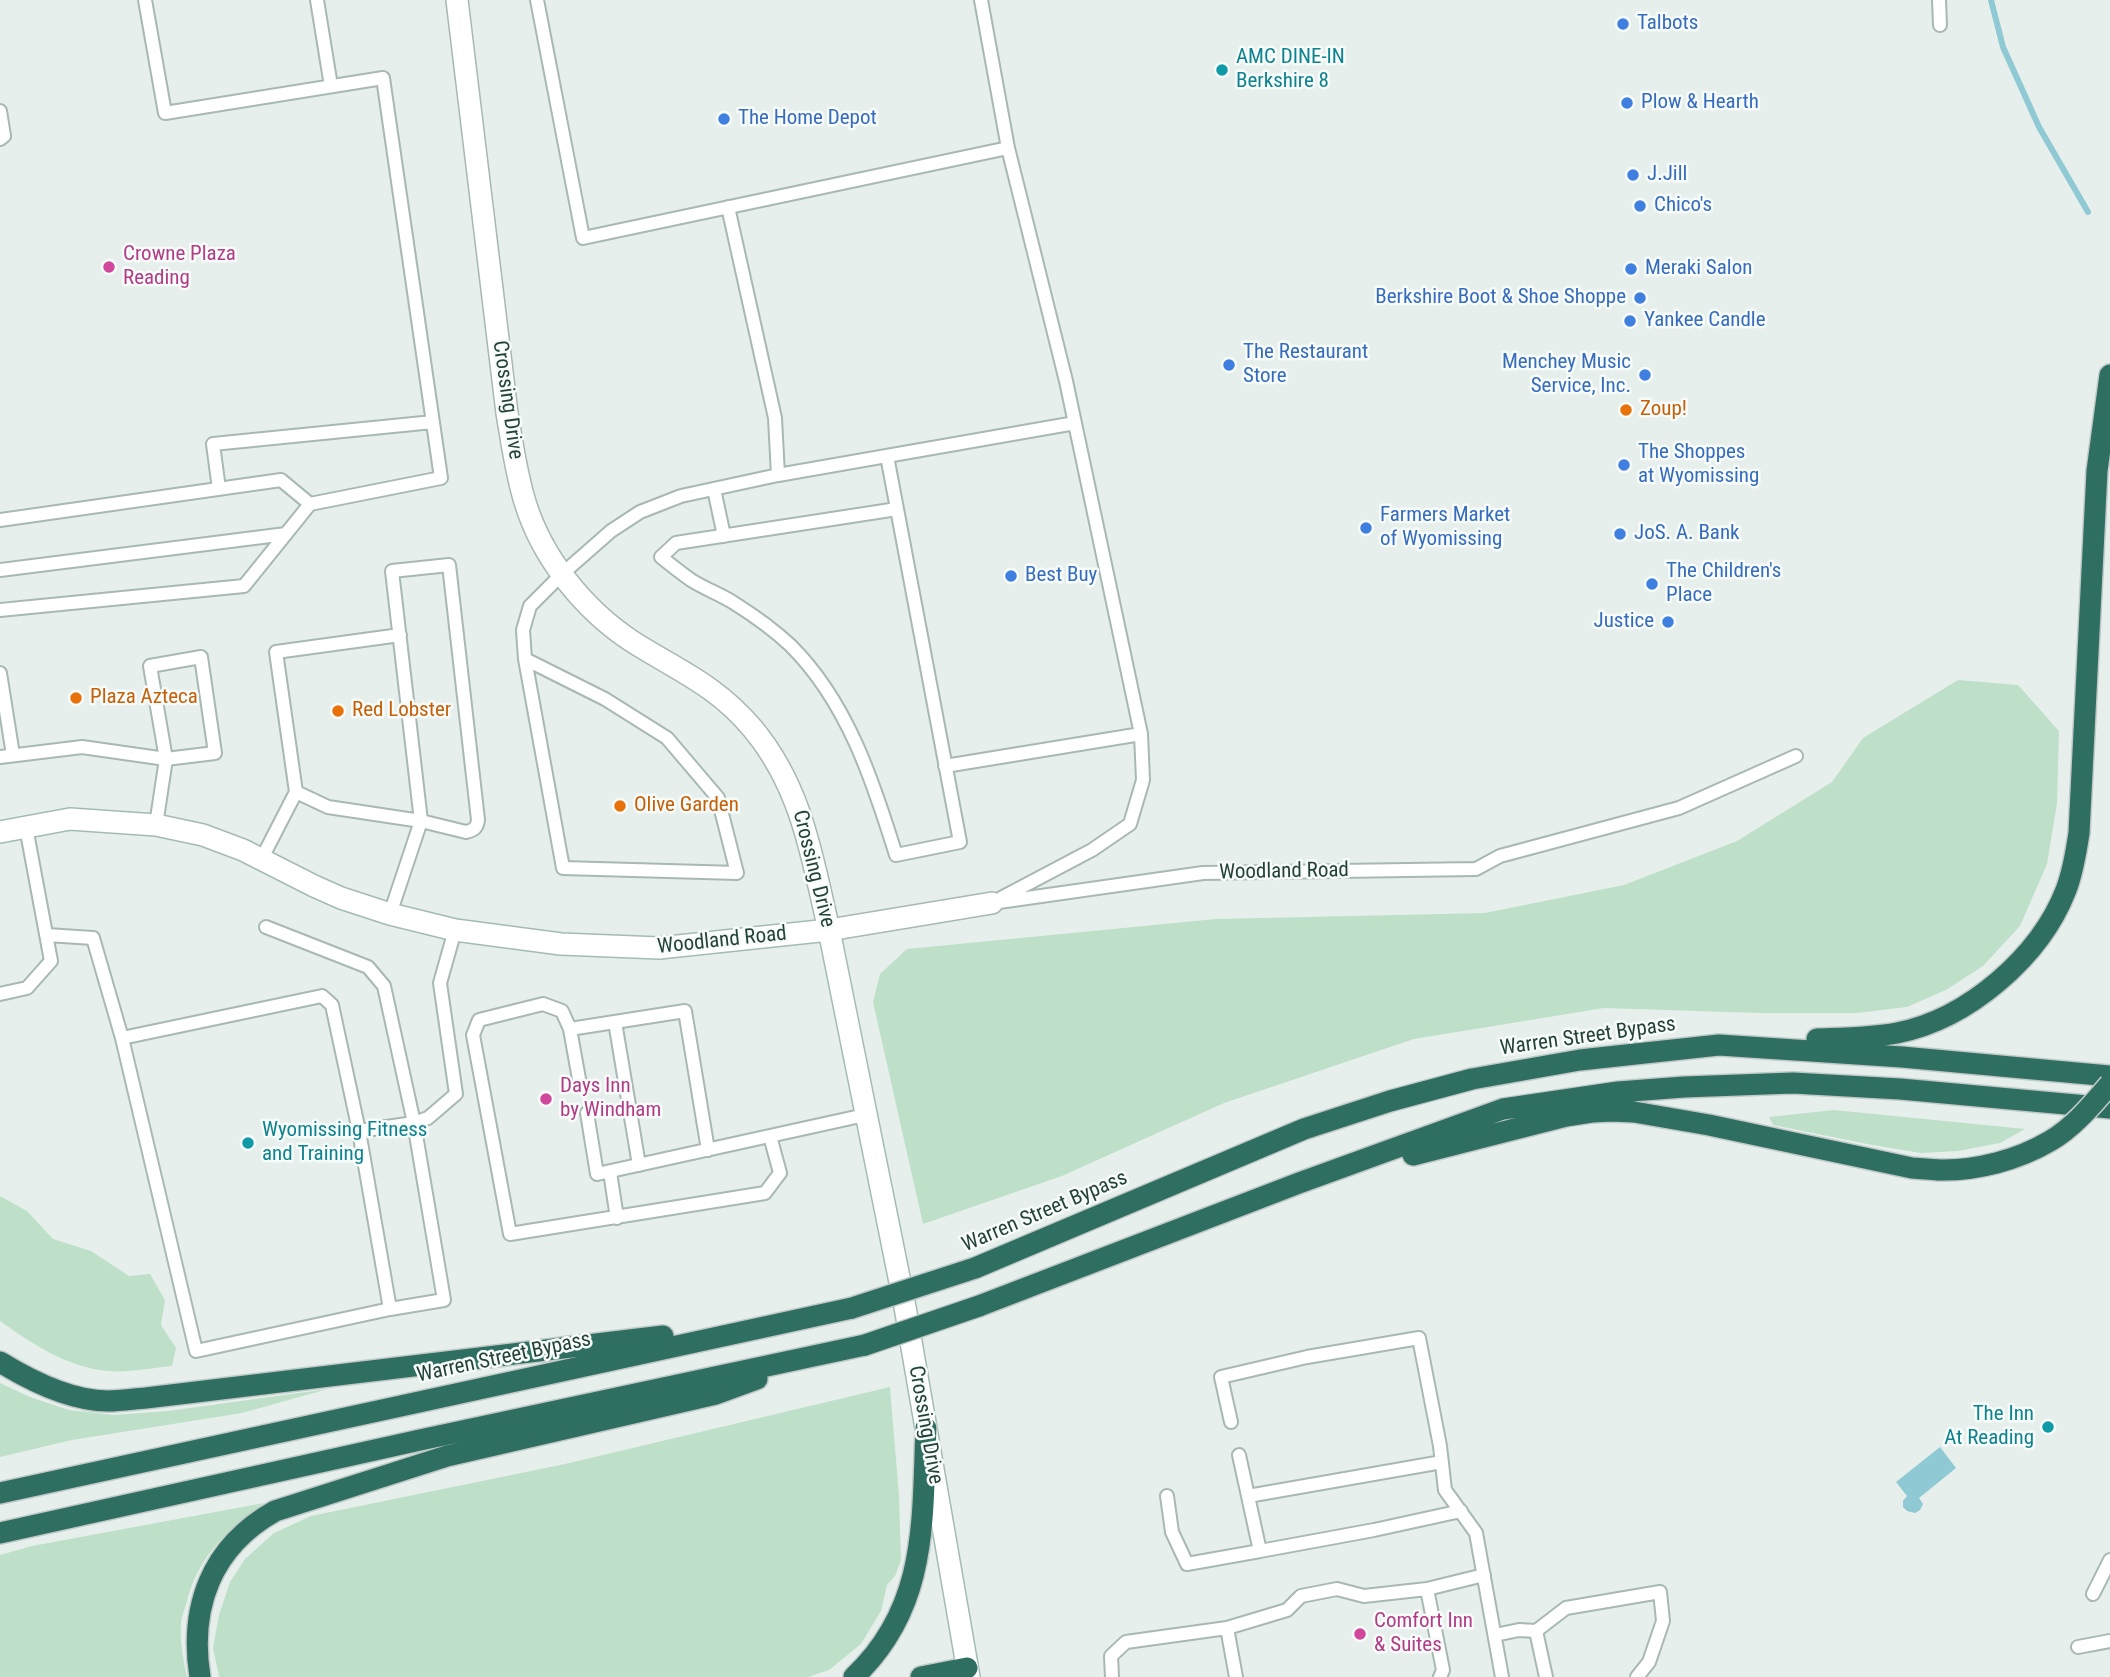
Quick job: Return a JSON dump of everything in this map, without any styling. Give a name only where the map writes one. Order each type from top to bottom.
[{"type":"highway","points":[[1719,1045],[1857,1037],[1897,1033],[1914,1028],[1981,995],[2008,973],[2042,935],[2065,892],[2076,856],[2097,471],[2110,375]]},
{"type":"highway","name":"Warren Street Bypass","points":[[0,1493],[852,1308],[975,1268],[1304,1129],[1390,1101],[1472,1079],[1580,1060],[1719,1045],[1902,1057],[2110,1076]]},
{"type":"highway","points":[[0,1533],[865,1345],[979,1306],[1299,1183],[1503,1109],[1618,1092],[1793,1083],[1844,1084],[2110,1108]]},
{"type":"highway","points":[[1299,1183],[1566,1116],[1602,1111],[1634,1112],[1682,1120],[1912,1168],[1959,1170],[2009,1158],[2050,1141],[2070,1126],[2110,1084]]},
{"type":"highway","points":[[0,1362],[53,1388],[106,1401],[801,1319]]},
{"type":"highway","points":[[200,1677],[195,1642],[202,1598],[212,1575],[240,1538],[258,1521],[275,1511],[447,1456],[716,1394],[832,1352]]},
{"type":"highway","points":[[854,1677],[878,1651],[894,1627],[915,1573],[922,1517],[926,1428]]},
{"type":"highway","points":[[921,1677],[968,1673]]},
{"type":"main road","name":"Crossing Drive","points":[[457,0],[507,414],[516,467],[532,521],[562,574],[611,626],[702,682],[754,730],[792,791],[805,828],[829,930],[905,1307],[968,1673]]},
{"type":"main road","name":"Woodland Road","points":[[0,832],[70,819],[156,825],[203,835],[341,898],[390,914],[455,930],[561,944],[659,948],[829,930],[992,903]]},
{"type":"lane","points":[[0,610],[244,586],[310,504],[441,478],[383,78],[165,113],[145,0]]},
{"type":"lane","points":[[317,0],[331,86]]},
{"type":"lane","points":[[537,0],[583,238],[1008,148]]},
{"type":"lane","points":[[981,0],[1008,148],[1075,423],[1141,734],[1143,780],[1130,824],[1092,850],[992,903]]},
{"type":"lane","points":[[1938,0],[1940,25]]},
{"type":"lane","points":[[0,111],[1,137]]},
{"type":"lane","points":[[728,207],[775,418],[778,475]]},
{"type":"lane","points":[[219,489],[213,444],[433,422]]},
{"type":"lane","points":[[525,659],[604,699],[667,738],[719,798],[737,873],[563,868],[525,659],[523,630],[530,606],[611,531],[640,512],[681,496],[778,475],[1075,423]]},
{"type":"lane","points":[[887,456],[960,842],[896,855],[880,802],[860,751],[841,713],[817,678],[790,646],[766,626],[733,603],[693,581],[661,557],[676,543],[897,509]]},
{"type":"lane","points":[[0,520],[281,480],[310,504]]},
{"type":"lane","points":[[714,489],[724,536]]},
{"type":"lane","points":[[0,570],[286,534]]},
{"type":"lane","points":[[296,792],[328,807],[421,821],[466,832],[477,826],[449,565],[392,572],[421,821],[390,914]]},
{"type":"lane","points":[[261,860],[296,792],[276,652],[400,635]]},
{"type":"lane","points":[[0,673],[6,756],[82,747],[166,759],[215,752],[201,657],[150,666],[166,759],[156,825]]},
{"type":"lane","points":[[945,766],[1141,734]]},
{"type":"lane","name":"Woodland Road","points":[[992,903],[1203,873],[1476,869],[1500,856],[1679,808],[1796,756]]},
{"type":"lane","points":[[0,994],[27,988],[51,961],[26,827]]},
{"type":"lane","points":[[47,935],[93,938],[122,1038],[196,1351],[444,1300],[414,1123],[384,986],[368,967],[266,927]]},
{"type":"lane","points":[[359,1131],[414,1123],[428,1118],[456,1094],[440,983],[455,930]]},
{"type":"lane","points":[[122,1038],[322,996],[332,1005],[359,1131],[390,1309]]},
{"type":"lane","points":[[579,1079],[570,1029],[562,1011],[543,1004],[479,1020],[473,1035],[510,1234],[765,1193],[780,1173],[770,1136]]},
{"type":"lane","points":[[570,1029],[685,1011],[708,1150]]},
{"type":"lane","points":[[615,1022],[639,1165]]},
{"type":"lane","points":[[587,1113],[597,1174],[865,1115]]},
{"type":"lane","points":[[610,1172],[617,1218]]},
{"type":"lane","points":[[1231,1423],[1221,1377],[1307,1357],[1419,1338],[1445,1490],[1476,1533],[1502,1677]]},
{"type":"lane","points":[[1239,1455],[1260,1551]]},
{"type":"lane","points":[[1248,1496],[1442,1462]]},
{"type":"lane","points":[[1167,1496],[1172,1532],[1187,1564],[1374,1530],[1461,1511]]},
{"type":"lane","points":[[2094,1594],[2110,1560]]},
{"type":"lane","points":[[1112,1677],[1111,1656],[1126,1642],[1227,1628],[1287,1610],[1301,1596],[1337,1588],[1364,1596],[1427,1589],[1484,1575]]},
{"type":"lane","points":[[1427,1589],[1443,1670],[1440,1677]]},
{"type":"lane","points":[[1495,1635],[1519,1630],[1536,1631],[1566,1608],[1660,1591],[1663,1621],[1649,1662],[1637,1677]]},
{"type":"lane","points":[[1227,1628],[1236,1677]]},
{"type":"lane","points":[[1536,1631],[1546,1677]]},
{"type":"lane","points":[[2078,1647],[2110,1641]]},
{"type":"green space","points":[[1958,680],[2018,685],[2059,731],[2057,803],[2047,864],[2020,926],[1983,966],[1946,990],[1907,1007],[1857,1013],[1604,1008],[1414,1039],[1224,1103],[1062,1176],[923,1224],[873,1002],[880,974],[907,949],[1216,919],[1485,913],[1624,885],[1737,841],[1832,782],[1863,738]]},
{"type":"green space","points":[[1834,1110],[2025,1129],[2000,1143],[1958,1151],[1921,1153],[1773,1125],[1769,1117]]},
{"type":"green space","points":[[0,1196],[27,1211],[53,1239],[91,1251],[129,1276],[150,1274],[165,1300],[161,1325],[176,1348],[172,1366],[122,1371],[92,1369],[50,1353],[0,1321]]},
{"type":"green space","points":[[0,1383],[30,1397],[69,1410],[114,1415],[168,1411],[328,1389],[242,1413],[72,1440],[0,1457]]},
{"type":"green space","points":[[890,1387],[899,1495],[901,1560],[895,1576],[887,1585],[881,1611],[861,1644],[829,1670],[808,1677],[219,1677],[213,1648],[219,1615],[230,1582],[245,1559],[274,1533],[311,1516],[565,1464]]},
{"type":"green space","points":[[264,1503],[218,1543],[200,1567],[181,1623],[187,1677],[0,1677],[0,1555],[32,1546]]},
{"type":"water","points":[[1940,1447],[1956,1468],[1919,1498],[1923,1504],[1920,1510],[1915,1513],[1907,1511],[1903,1507],[1903,1501],[1907,1496],[1896,1482]]},
{"type":"waterway","points":[[1991,0],[2003,47],[2039,127],[2088,212]]},
{"type":"place","name":"Talbots","points":[[1623,24]]},
{"type":"place","name":"AMC DINE-IN Berkshire 8","points":[[1222,70]]},
{"type":"place","name":"Plow & Hearth","points":[[1627,103]]},
{"type":"place","name":"The Home Depot","points":[[724,119]]},
{"type":"place","name":"J.Jill","points":[[1633,175]]},
{"type":"place","name":"Chico's","points":[[1640,206]]},
{"type":"place","name":"Crowne Plaza Reading","points":[[109,267]]},
{"type":"place","name":"Meraki Salon","points":[[1631,269]]},
{"type":"place","name":"Berkshire Boot & Shoe Shoppe","points":[[1640,298]]},
{"type":"place","name":"Yankee Candle","points":[[1630,321]]},
{"type":"place","name":"The Restaurant Store","points":[[1229,365]]},
{"type":"place","name":"Menchey Music Service, Inc.","points":[[1645,375]]},
{"type":"place","name":"Zoup!","points":[[1626,410]]},
{"type":"place","name":"The Shoppes at Wyomissing","points":[[1624,465]]},
{"type":"place","name":"Farmers Market of Wyomissing","points":[[1366,528]]},
{"type":"place","name":"JoS. A. Bank","points":[[1620,534]]},
{"type":"place","name":"Best Buy","points":[[1011,576]]},
{"type":"place","name":"The Children's Place","points":[[1652,584]]},
{"type":"place","name":"Justice","points":[[1668,622]]},
{"type":"place","name":"Plaza Azteca","points":[[76,698]]},
{"type":"place","name":"Red Lobster","points":[[338,711]]},
{"type":"place","name":"Olive Garden","points":[[620,806]]},
{"type":"place","name":"Days Inn by Windham","points":[[546,1099]]},
{"type":"place","name":"Wyomissing Fitness and Training","points":[[248,1143]]},
{"type":"place","name":"The Inn At Reading","points":[[2048,1427]]},
{"type":"place","name":"Comfort Inn & Suites","points":[[1360,1634]]}]
